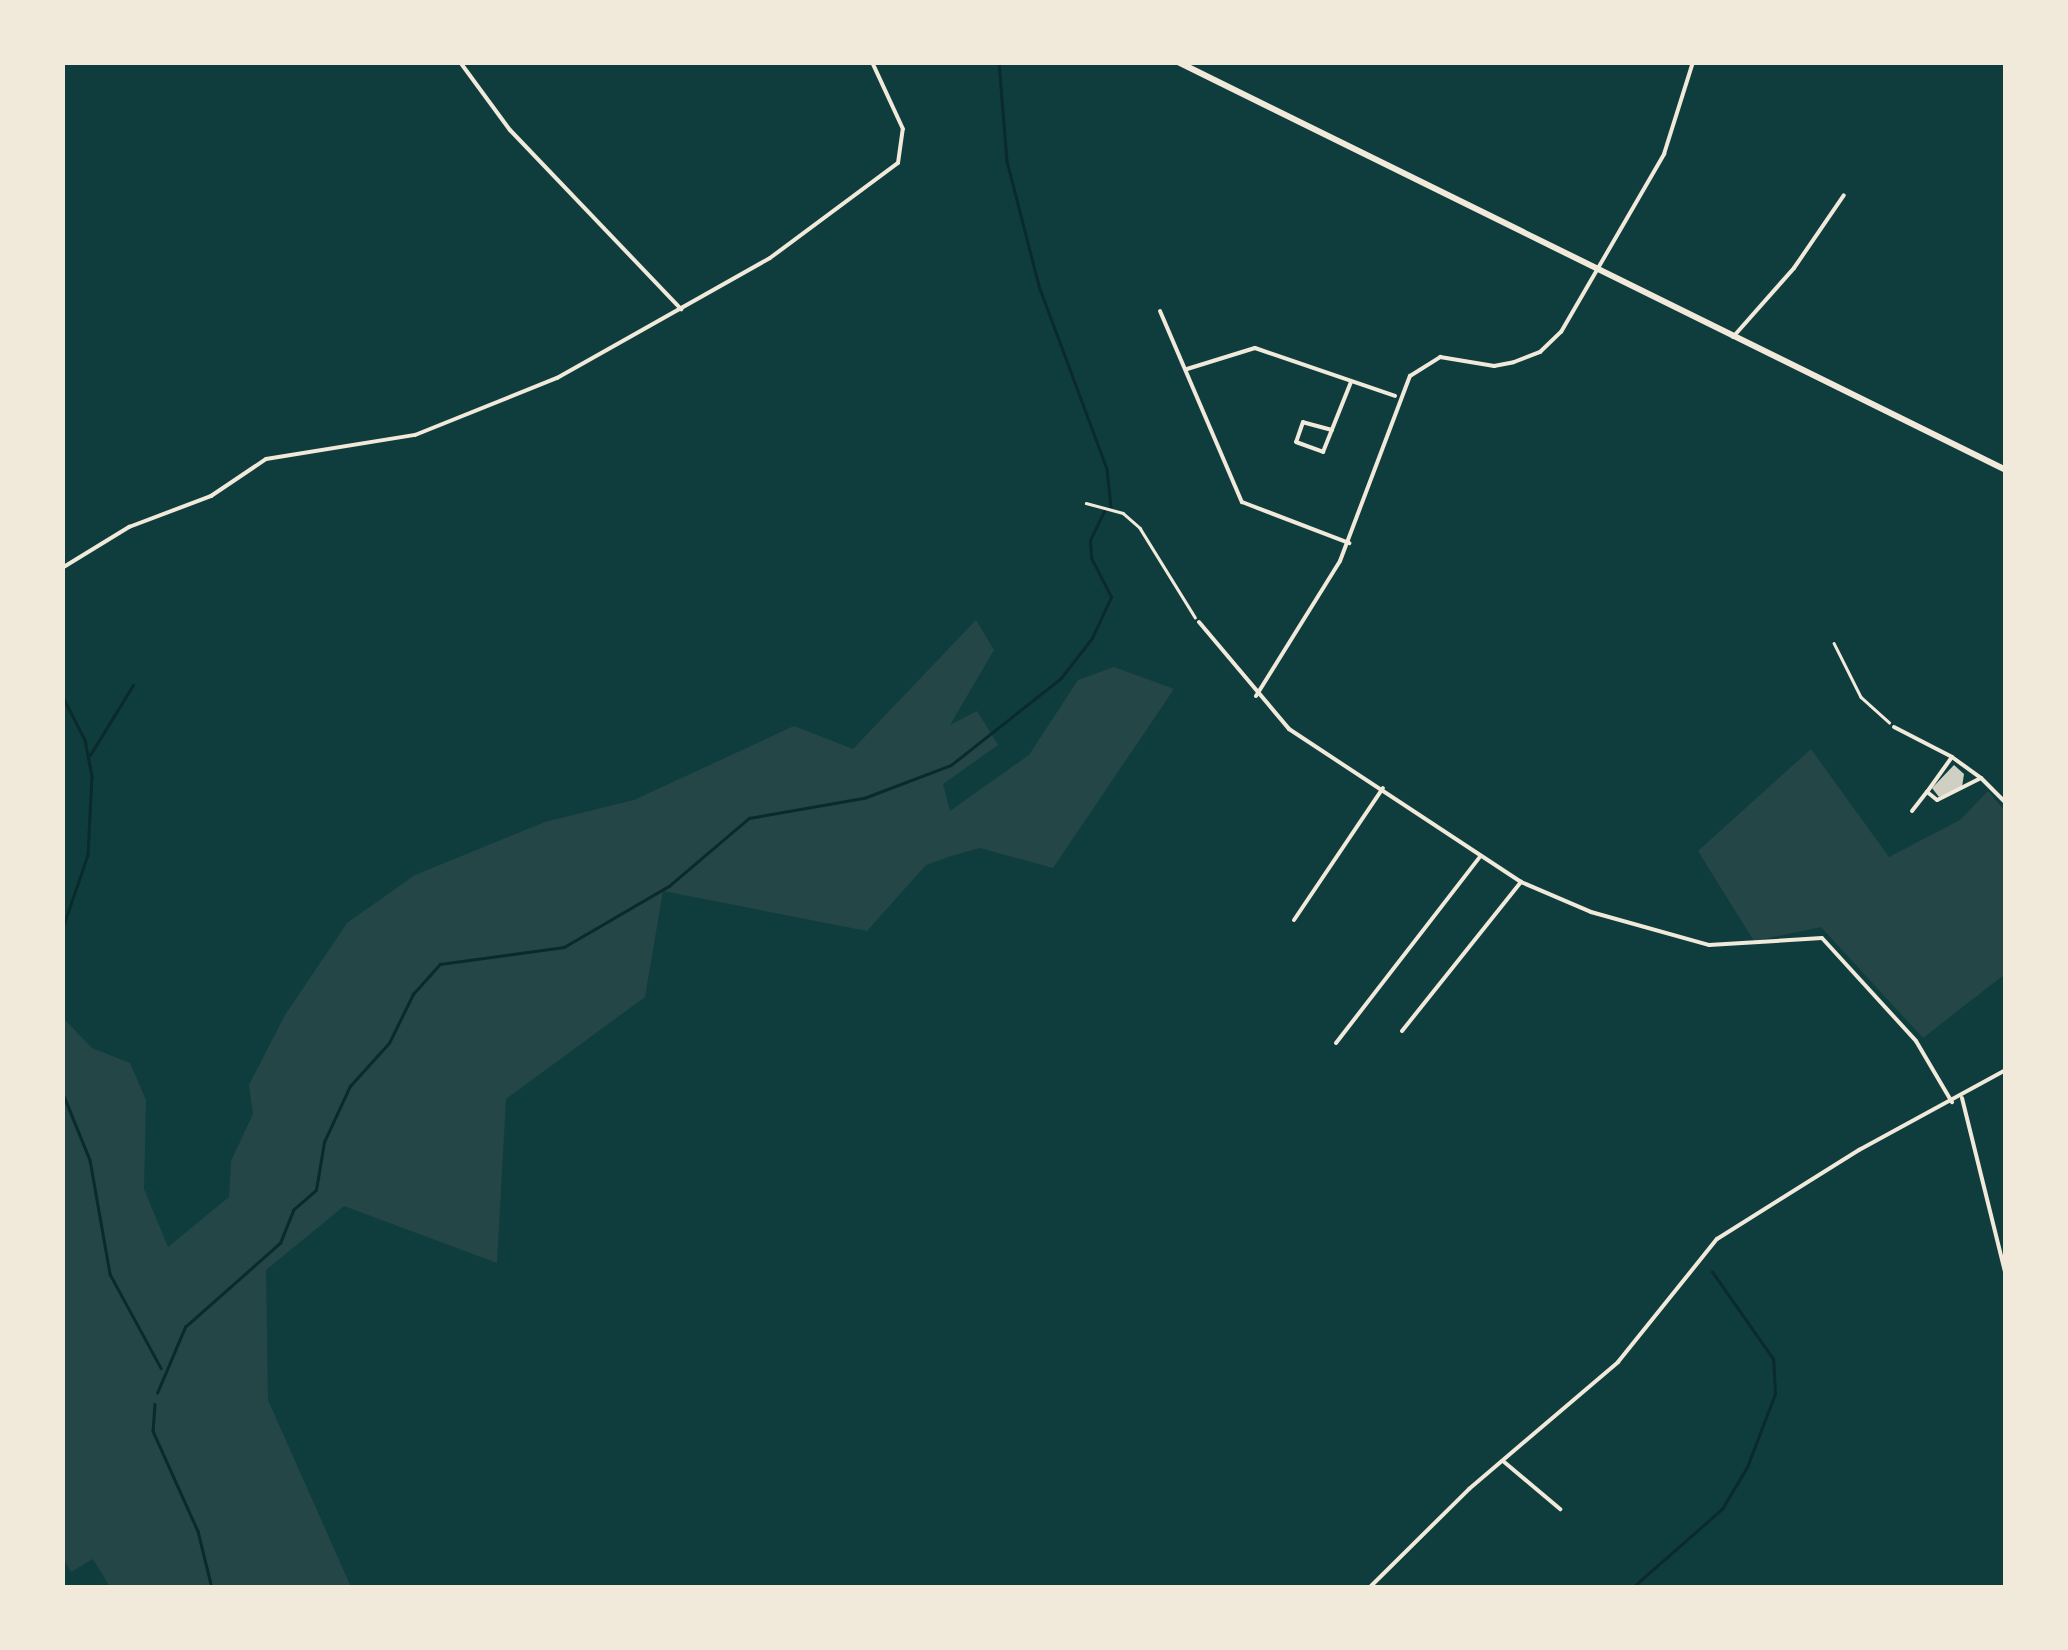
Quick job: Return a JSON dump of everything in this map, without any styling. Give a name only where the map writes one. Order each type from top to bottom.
[{"type":"main road","points":[[1178,62],[2006,470]]},
{"type":"street","points":[[460,62],[510,130],[681,309]]},
{"type":"street","points":[[62,568],[129,526],[211,496],[266,460],[431,429],[557,378],[838,214],[898,163],[903,129],[872,62]]},
{"type":"street","points":[[1256,696],[1348,543],[1397,397],[1422,363],[1440,357],[1494,366],[1540,352],[1599,271],[1678,124],[1692,62]]},
{"type":"street","points":[[1732,336],[1794,268],[1844,196]]},
{"type":"street","points":[[1160,310],[1242,502],[1348,543]]},
{"type":"street","points":[[1187,369],[1255,348],[1397,397]]},
{"type":"street","points":[[1332,430],[1303,422],[1296,442],[1324,452],[1351,382]]},
{"type":"street","points":[[1198,622],[1256,696],[1290,729],[1521,882],[1591,912],[1708,945],[1822,938],[1916,1041],[1952,1102]]},
{"type":"street","points":[[1894,726],[1952,757],[2006,803]]},
{"type":"street","points":[[1912,812],[1952,757]]},
{"type":"street","points":[[1927,792],[1936,800],[1981,778]]},
{"type":"street","points":[[1294,920],[1383,788]]},
{"type":"street","points":[[1336,1043],[1480,858]]},
{"type":"street","points":[[1402,1031],[1521,882]]},
{"type":"street","points":[[1369,1588],[1502,1461],[1618,1362],[1717,1239],[1858,1150],[1962,1098],[2006,1070]]},
{"type":"street","points":[[1962,1098],[2006,1276]]},
{"type":"street","points":[[1502,1461],[1560,1509]]},
{"type":"street","points":[[1388,1568],[1392,1556]]},
{"type":"path","points":[[1086,503],[1122,514],[1140,528],[1198,622]]},
{"type":"path","points":[[1834,643],[1861,697],[1894,726]]},
{"type":"shaded area","points":[[976,620],[994,650],[950,725],[977,711],[998,745],[943,784],[950,811],[1029,755],[1078,680],[1114,667],[1174,689],[1053,868],[980,848],[951,856],[926,865],[867,931],[663,891],[645,997],[506,1099],[497,1263],[344,1206],[266,1270],[268,1400],[351,1587],[110,1587],[93,1559],[71,1572],[62,1556],[63,1018],[92,1048],[130,1063],[146,1100],[144,1189],[168,1247],[229,1197],[231,1161],[253,1114],[249,1085],[285,1015],[347,923],[415,875],[545,822],[634,800],[794,726],[853,749]]},
{"type":"shaded area","points":[[1811,749],[1889,857],[1960,820],[1988,791],[2005,811],[2005,974],[1923,1038],[1821,927],[1754,941],[1698,851]]},
{"type":"building","points":[[1954,765],[1964,774],[1962,787],[1939,797],[1932,788]]},
{"type":"waterway","points":[[999,62],[1007,161],[1039,286],[1107,469],[1111,507]]},
{"type":"waterway","points":[[157,1393],[185,1327],[280,1243],[293,1210],[316,1190],[324,1142],[350,1086],[389,1043],[413,994],[440,964],[564,947],[669,886],[749,818],[864,798],[951,765],[1061,678],[1092,638],[1111,597],[1091,558],[1090,540],[1104,511]]},
{"type":"waterway","points":[[90,755],[133,685]]},
{"type":"waterway","points":[[62,695],[85,740],[92,776],[88,855],[62,931]]},
{"type":"waterway","points":[[62,1091],[90,1160],[110,1274],[161,1368]]},
{"type":"waterway","points":[[1632,1588],[1722,1509],[1747,1467],[1775,1394],[1773,1359],[1712,1272]]},
{"type":"waterway","points":[[155,1404],[153,1431],[198,1531],[212,1588]]}]
